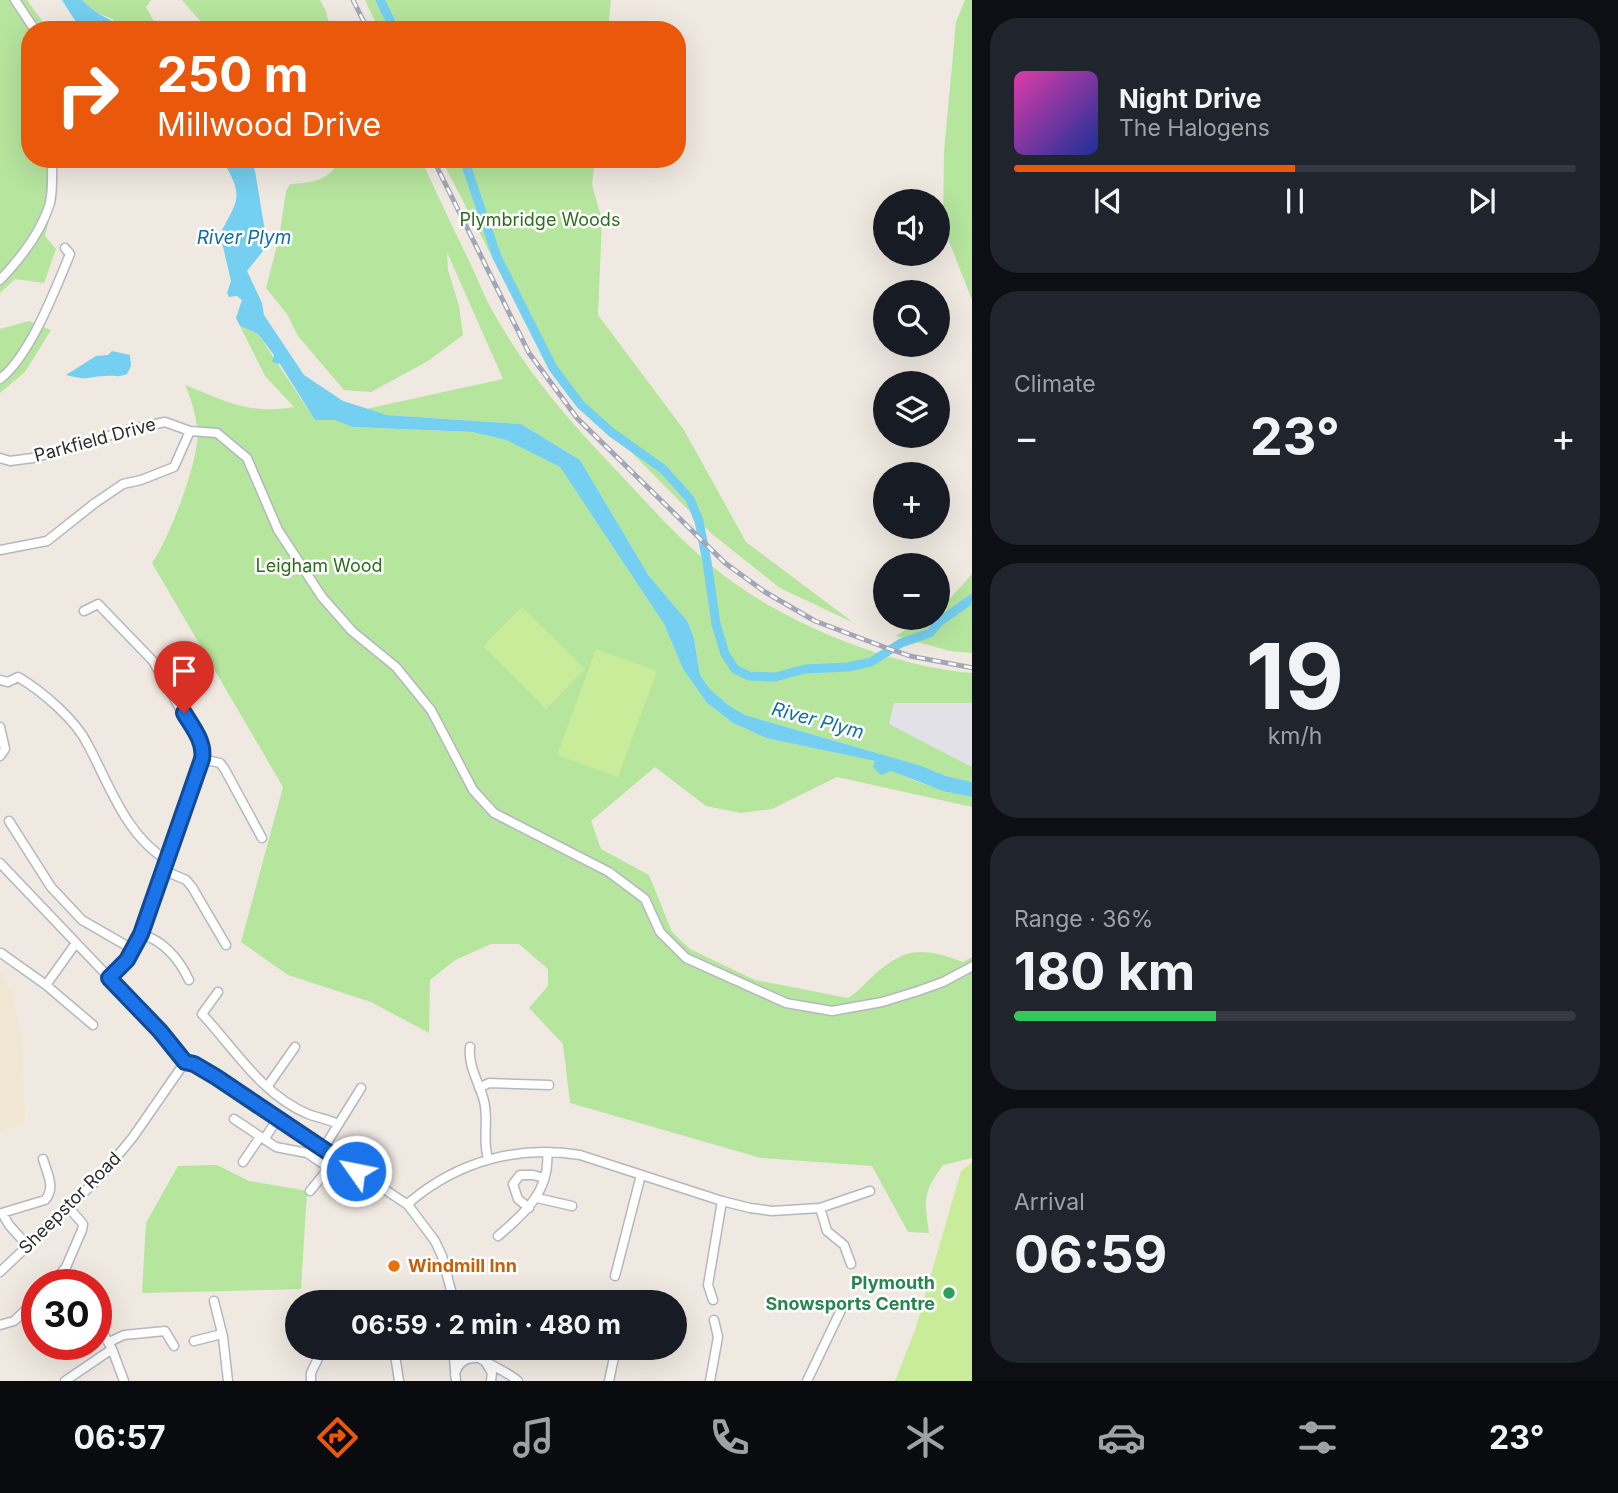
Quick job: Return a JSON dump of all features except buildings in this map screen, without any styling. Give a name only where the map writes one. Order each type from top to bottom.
[{"type":"street","points":[[15,0],[29,21]]},
{"type":"street","points":[[0,280],[22,257],[39,229],[50,201],[52,168]]},
{"type":"street","points":[[0,379],[26,347],[67,251],[80,254]]},
{"type":"street","name":"Parkfield Drive","points":[[0,458],[10,461],[33,458],[165,422],[190,431],[217,433],[247,458],[278,530],[322,597],[352,631],[396,667],[430,710],[473,790],[494,813],[609,872],[645,899],[660,932],[686,958],[786,1003],[832,1011],[882,1002],[918,991],[943,982],[972,966]]},
{"type":"street","points":[[0,550],[47,541],[94,503],[123,484],[174,467],[190,431]]},
{"type":"street","points":[[85,611],[98,604],[153,661],[203,750],[141,934],[134,950],[109,978]]},
{"type":"street","points":[[0,680],[8,682],[18,677],[32,685],[60,709],[88,743],[94,759],[141,839],[153,852],[167,860]]},
{"type":"street","points":[[0,727],[5,749],[0,756]]},
{"type":"street","points":[[202,759],[220,763],[224,768],[262,838]]},
{"type":"street","points":[[9,821],[51,887],[82,920],[134,950]]},
{"type":"street","points":[[0,863],[175,1047],[185,1062],[203,1069],[408,1205],[435,1241],[451,1290]]},
{"type":"street","points":[[163,870],[186,880],[192,887],[226,944]]},
{"type":"street","points":[[141,934],[162,943],[183,967],[189,980]]},
{"type":"street","points":[[46,985],[76,943]]},
{"type":"street","points":[[1,954],[46,985],[93,1025]]},
{"type":"street","points":[[218,992],[202,1014],[267,1087],[309,1115],[324,1117],[338,1125]]},
{"type":"street","points":[[470,1046],[470,1065],[484,1102],[488,1158]]},
{"type":"street","points":[[267,1087],[295,1047]]},
{"type":"street","name":"Sheepstor Road","points":[[0,1272],[69,1208],[123,1150],[185,1062]]},
{"type":"street","points":[[479,1088],[489,1083],[550,1085]]},
{"type":"street","points":[[323,1149],[361,1088]]},
{"type":"street","points":[[243,1162],[278,1118]]},
{"type":"street","points":[[234,1119],[276,1147],[307,1153],[329,1168],[310,1191]]},
{"type":"street","points":[[408,1205],[436,1181],[460,1168],[488,1158],[521,1153],[580,1155],[722,1202],[772,1211],[820,1208],[870,1191]]},
{"type":"street","points":[[498,1236],[529,1209],[537,1198],[548,1161],[547,1153]]},
{"type":"street","points":[[28,1246],[9,1225],[1,1210],[45,1200],[49,1196],[51,1190],[43,1159]]},
{"type":"street","points":[[529,1209],[519,1199],[513,1184],[520,1175],[544,1178]]},
{"type":"street","points":[[615,1276],[641,1175]]},
{"type":"street","points":[[537,1198],[572,1206]]},
{"type":"street","points":[[713,1300],[708,1285],[722,1202]]},
{"type":"street","points":[[64,1269],[83,1224],[69,1208]]},
{"type":"street","points":[[820,1208],[828,1231],[844,1245],[851,1264]]},
{"type":"street","points":[[214,1301],[222,1334],[228,1381]]},
{"type":"street","points":[[807,1381],[841,1310]]},
{"type":"street","points":[[0,1325],[14,1321],[21,1314]]},
{"type":"street","points":[[710,1381],[718,1337],[714,1320]]},
{"type":"street","points":[[112,1345],[124,1335],[165,1331],[174,1346]]},
{"type":"street","points":[[194,1340],[222,1334]]},
{"type":"street","points":[[112,1349],[124,1381]]},
{"type":"street","points":[[65,1381],[93,1360]]},
{"type":"street","points":[[311,1381],[311,1373],[317,1360]]},
{"type":"street","points":[[395,1360],[398,1381]]},
{"type":"street","points":[[455,1377],[460,1363],[469,1360]]},
{"type":"street","points":[[479,1360],[518,1381]]},
{"type":"street","points":[[609,1381],[613,1360]]},
{"type":"street","points":[[486,1363],[491,1369],[491,1381]]},
{"type":"shaded area","points":[[894,703],[972,703],[972,767],[889,725]]},
{"type":"shaded area","points":[[0,971],[12,994],[22,1040],[25,1123],[0,1130]]},
{"type":"green space","points":[[0,0],[27,0],[42,21],[21,21],[21,168],[53,168],[54,200],[45,236],[56,249],[44,283],[15,279],[0,293]]},
{"type":"green space","points":[[82,0],[151,0],[146,7],[154,21],[115,21],[91,10]]},
{"type":"green space","points":[[182,0],[320,0],[328,21],[200,21]]},
{"type":"green space","points":[[365,0],[611,0],[609,21],[375,21]]},
{"type":"green space","points":[[965,0],[972,0],[972,300],[950,244],[950,189],[944,189],[944,152],[956,22]]},
{"type":"green space","points":[[334,168],[425,168],[489,305],[522,358],[584,435],[662,520],[711,565],[767,604],[834,637],[905,661],[972,673],[972,703],[894,703],[889,724],[972,767],[972,782],[745,715],[728,705],[709,688],[700,675],[688,622],[649,576],[580,460],[521,424],[387,415],[366,409],[503,379],[447,252],[448,270],[459,306],[463,335],[428,361],[371,392],[344,390],[298,336],[287,314],[266,288],[279,238],[286,191],[290,184],[313,181]]},
{"type":"green space","name":"Plymbridge Woods","points":[[446,168],[594,168],[592,185],[602,220],[598,315],[684,430],[746,542],[854,623],[780,588],[712,534],[575,395],[536,341]]},
{"type":"green space","points":[[29,321],[51,330],[25,372],[0,393],[0,329]]},
{"type":"green space","name":"Leigham Wood","points":[[240,326],[258,334],[315,420],[335,420],[352,427],[471,432],[506,440],[560,467],[664,624],[683,669],[707,703],[733,723],[766,738],[876,761],[922,784],[972,797],[972,807],[837,777],[772,809],[741,813],[706,806],[655,767],[591,821],[601,849],[649,875],[672,932],[690,949],[755,980],[848,998],[884,966],[905,955],[925,952],[963,962],[972,957],[972,1158],[943,1165],[932,1183],[926,1204],[929,1233],[908,1232],[872,1166],[761,1158],[570,1103],[563,1044],[529,1008],[548,986],[548,969],[519,944],[491,944],[455,960],[430,980],[429,1033],[371,1002],[288,975],[241,942],[283,787],[152,563],[179,506],[197,444],[195,414],[185,385],[251,408],[294,407],[265,376]]},
{"type":"green space","points":[[972,574],[972,653],[950,651],[896,636],[905,630],[950,630],[950,599]]},
{"type":"green space","points":[[522,607],[585,669],[546,709],[483,646]]},
{"type":"green space","points":[[596,649],[657,671],[618,777],[557,755]]},
{"type":"green space","name":"Plymouth Snowsports Centre","points":[[972,1162],[972,1381],[895,1381],[915,1330],[961,1171]]},
{"type":"green space","points":[[217,1165],[249,1181],[307,1191],[301,1289],[142,1293],[146,1223],[178,1166]]},
{"type":"water","points":[[62,0],[82,0],[111,21],[75,21]]},
{"type":"water","name":"River Plym","points":[[227,168],[254,168],[266,237],[263,251],[247,271],[262,303],[264,315],[304,375],[343,401],[387,415],[521,424],[580,460],[649,576],[688,622],[700,675],[709,688],[728,705],[745,715],[972,782],[972,797],[943,791],[891,771],[881,775],[873,767],[875,761],[766,738],[733,723],[707,703],[683,669],[664,624],[560,467],[506,440],[472,432],[352,427],[335,420],[315,420],[280,364],[272,362],[274,355],[258,334],[240,326],[236,318],[242,300],[237,296],[229,297],[227,293],[231,281],[220,234],[235,204],[234,182]]},
{"type":"water","points":[[112,351],[130,355],[131,366],[127,374],[83,378],[66,375],[96,356],[108,355]]},
{"type":"waterway","points":[[380,0],[390,21]]},
{"type":"waterway","points":[[467,168],[497,257],[553,368],[581,405],[611,432],[663,469],[690,499],[699,521],[716,624],[725,654],[735,669],[749,676],[775,677],[805,669],[848,667],[871,662],[901,643],[930,633],[939,622],[972,599]]},
{"type":"railway","points":[[353,0],[364,21]]},
{"type":"railway","points":[[437,168],[529,353],[577,418],[725,563],[765,592],[815,621],[910,656],[972,668]]},
{"type":"place","name":"Windmill Inn","points":[[394,1266]]},
{"type":"place","name":"Plymouth Snowsports Centre","points":[[949,1293]]},
{"type":"route","points":[[184,713],[201,743],[202,759],[141,934],[127,960],[109,978],[175,1047],[185,1062],[194,1064],[216,1077],[356,1171]]}]
